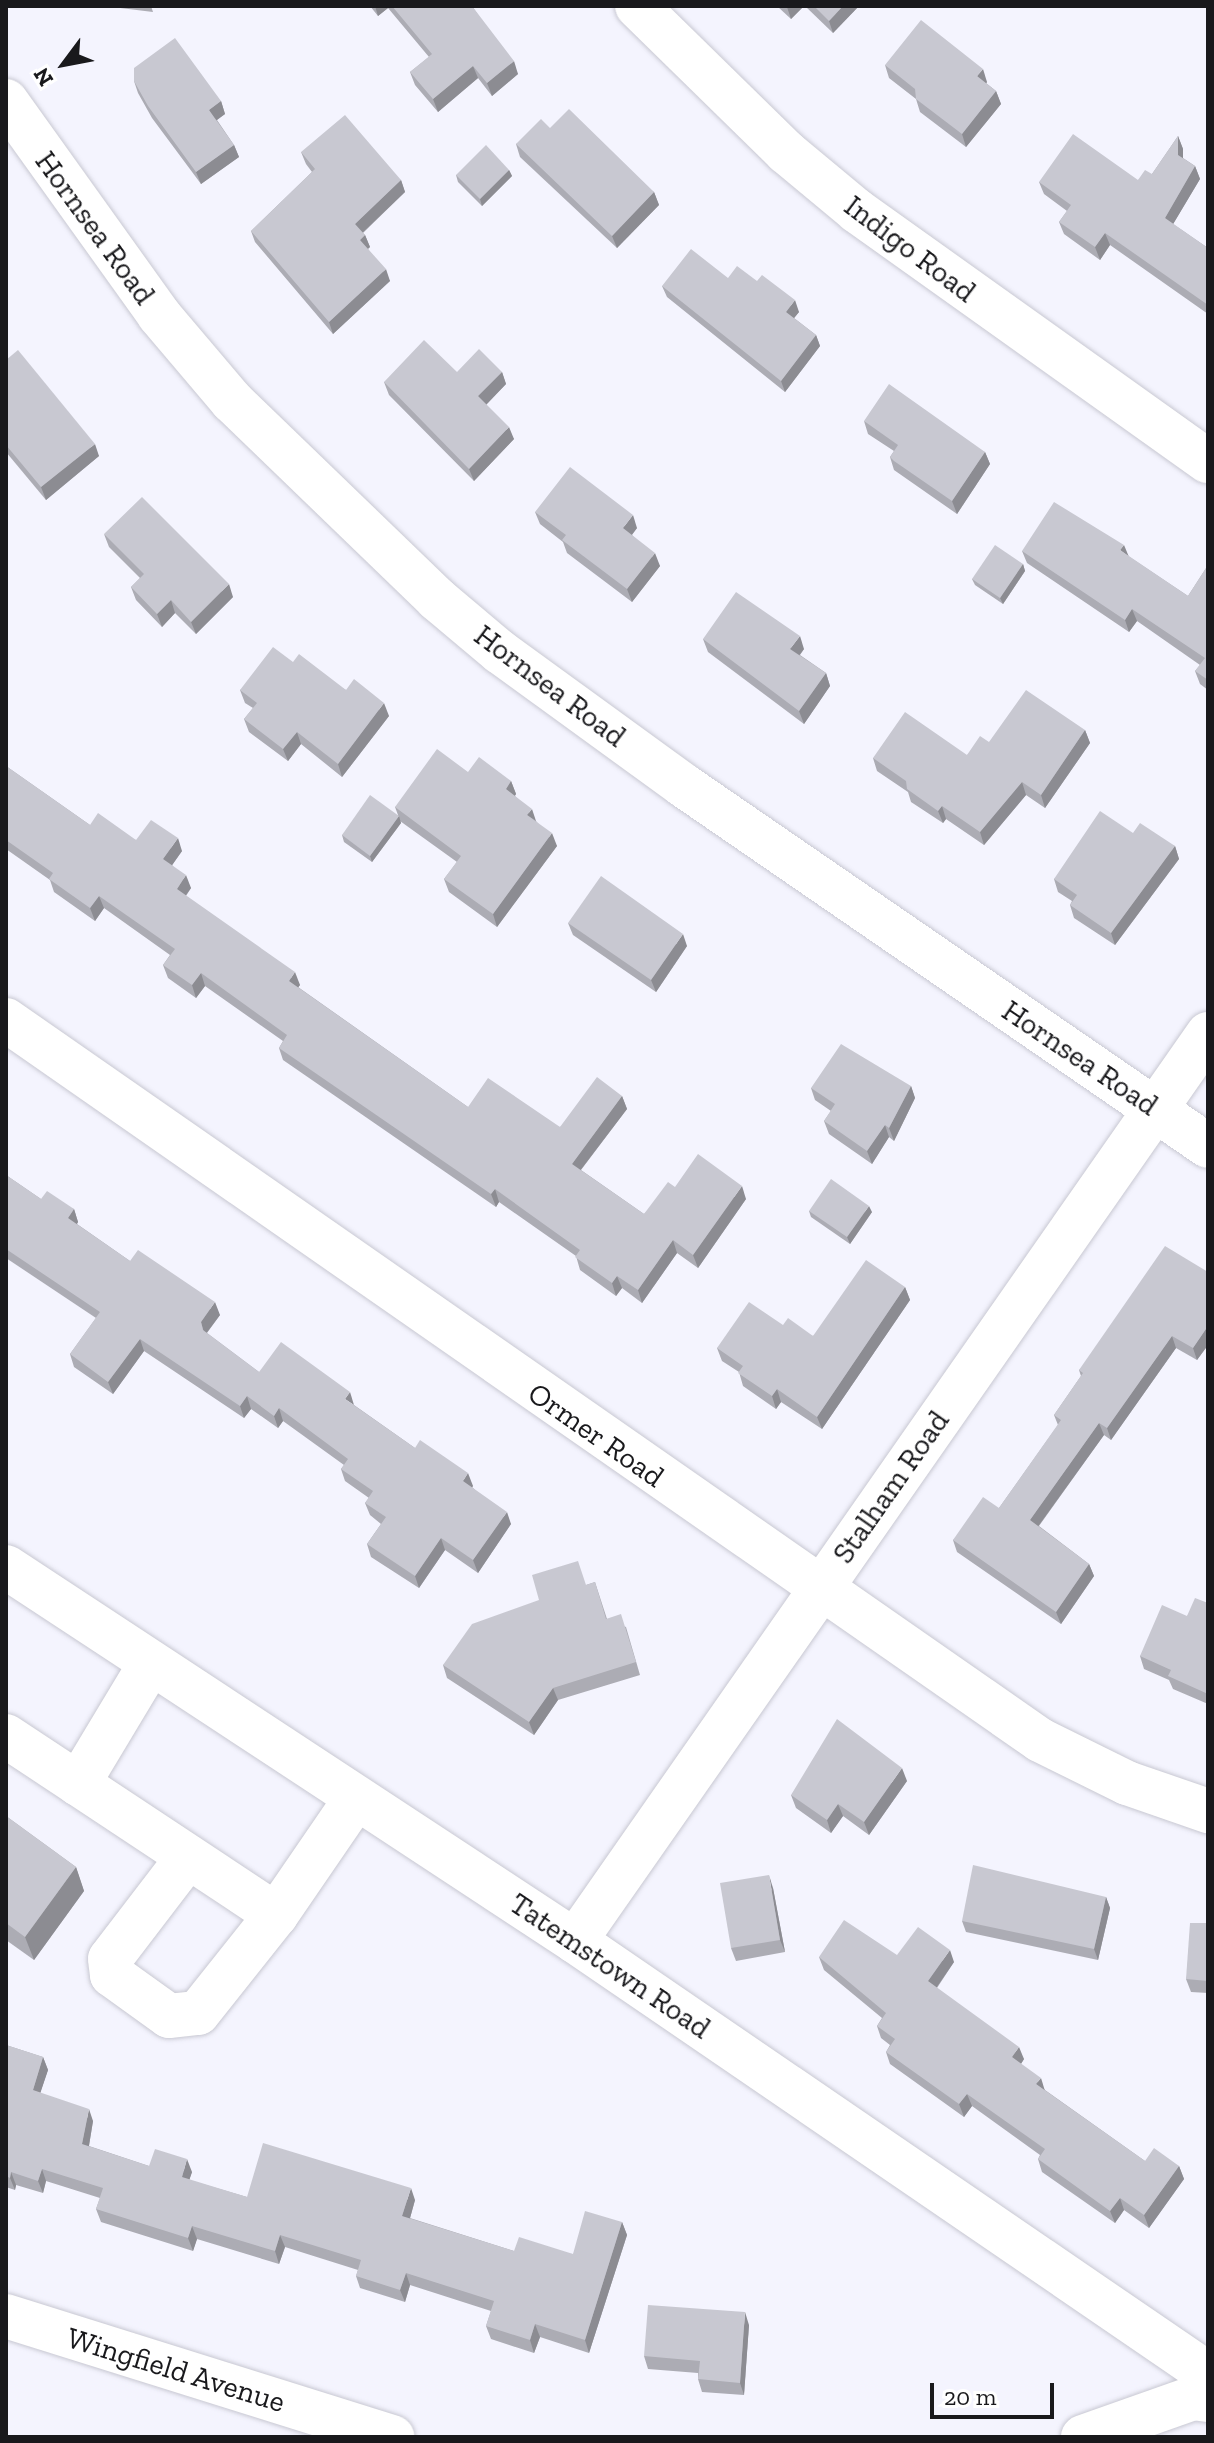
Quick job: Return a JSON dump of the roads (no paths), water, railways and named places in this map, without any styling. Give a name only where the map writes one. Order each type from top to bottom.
[{"type":"street","name":"Indigo Road","points":[[637,6],[786,152],[857,211],[974,299],[1208,461]]},
{"type":"street","name":"Hornsea Road","points":[[6,101],[140,290],[223,390],[437,599],[683,785],[1208,1146]]},
{"type":"street","name":"Ormer Road","points":[[6,1020],[819,1591],[1040,1740],[1127,1783],[1208,1811]]},
{"type":"street","name":"Stalham Road","points":[[575,1941],[1208,1034]]},
{"type":"street","name":"Tatemstown Road","points":[[6,1567],[575,1941],[1208,2374]]},
{"type":"street","points":[[78,1784],[150,1664]]},
{"type":"street","points":[[6,1736],[276,1915]]},
{"type":"street","points":[[188,1857],[110,1959],[112,1975],[169,2016],[198,2013],[276,1915],[356,1798]]},
{"type":"street","name":"Wingfield Avenue","points":[[6,2316],[377,2435]]},
{"type":"street","points":[[1083,2437],[1193,2398],[1208,2400]]}]
